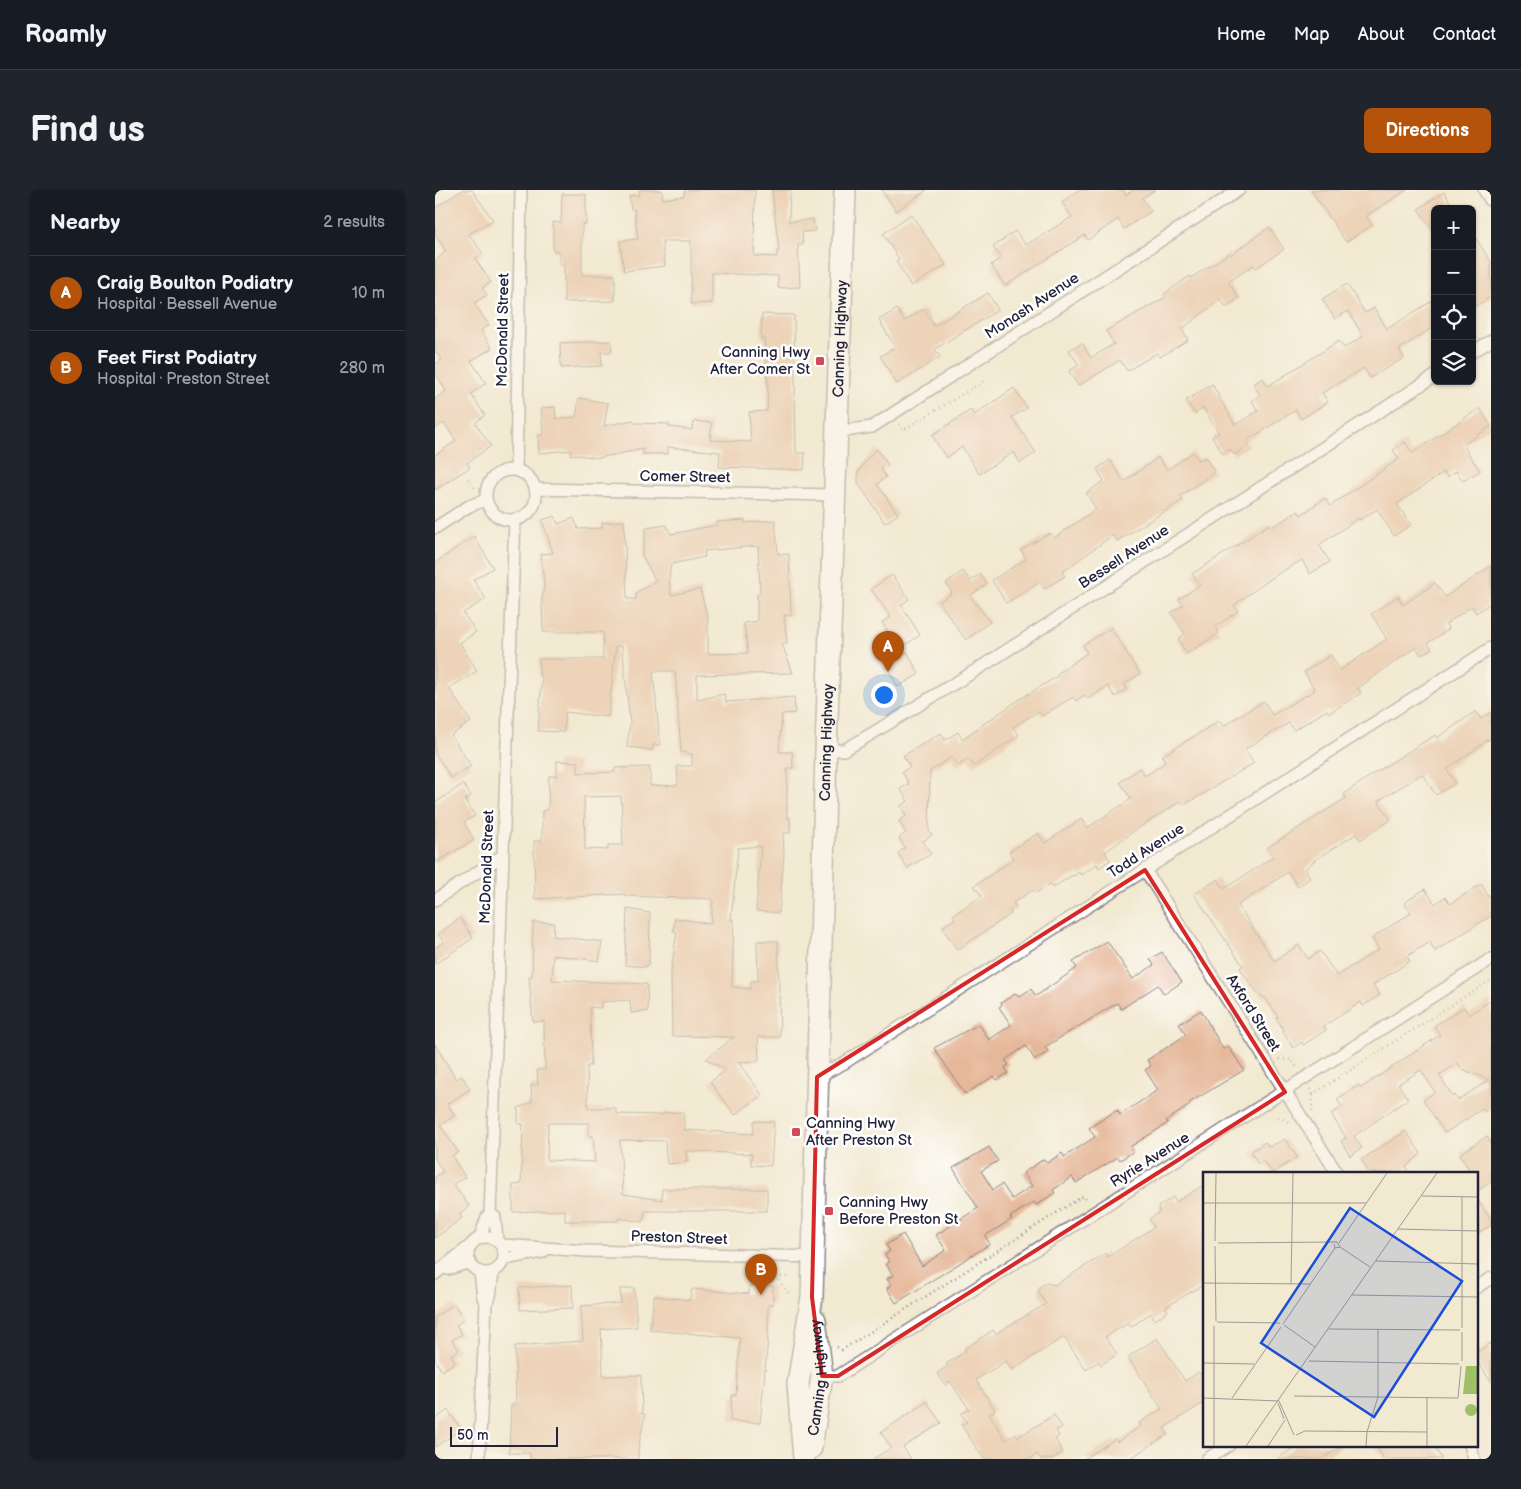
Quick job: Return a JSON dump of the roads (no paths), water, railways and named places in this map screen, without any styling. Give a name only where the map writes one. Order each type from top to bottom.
[{"type":"highway","name":"Canning Highway","points":[[804,1459],[797,1384],[812,1297],[826,750],[845,190]]},
{"type":"highway","name":"Canning Highway","points":[[809,1459],[822,1376],[812,1297]]},
{"type":"street","name":"McDonald Street","points":[[516,470],[521,190]]},
{"type":"street","name":"Monash Avenue","points":[[836,432],[864,430],[893,414],[1239,190]]},
{"type":"street","points":[[1484,190],[1491,201]]},
{"type":"street","points":[[1476,349],[1491,340]]},
{"type":"street","name":"Bessell Avenue","points":[[826,750],[844,750],[866,738],[1431,379]]},
{"type":"street","points":[[516,470],[531,479],[535,489],[533,506],[528,513],[515,519],[498,516],[491,511],[486,500],[486,491],[494,476],[501,471],[516,470]]},
{"type":"street","name":"Comer Street","points":[[535,489],[835,495]]},
{"type":"street","points":[[435,528],[469,506],[486,500]]},
{"type":"street","name":"McDonald Street","points":[[480,1238],[487,1217],[490,1215],[515,519]]},
{"type":"street","name":"Todd Avenue","points":[[817,1077],[844,1063],[1491,648]]},
{"type":"street","points":[[435,900],[502,856]]},
{"type":"street","name":"Axford Street","points":[[1145,870],[1336,1172]]},
{"type":"street","name":"Ryrie Avenue","points":[[822,1376],[838,1376],[1491,959]]},
{"type":"street","name":"McDonald Street","points":[[490,1215],[495,1217],[500,1242]]},
{"type":"street","points":[[435,1274],[480,1238],[486,1236],[500,1242],[504,1259],[501,1265],[493,1272],[480,1272]]},
{"type":"street","name":"Preston Street","points":[[500,1242],[540,1246],[545,1249],[813,1258]]},
{"type":"street","points":[[471,1245],[468,1253],[469,1262],[480,1272],[483,1298],[486,1303]]},
{"type":"street","name":"Preston Street","points":[[504,1259],[543,1252],[545,1249]]},
{"type":"street","points":[[446,1267],[448,1269],[469,1262]]},
{"type":"street","points":[[479,1459],[486,1303],[490,1297],[493,1272]]},
{"type":"street","points":[[1479,1286],[1491,1278]]},
{"type":"street","points":[[1207,1459],[1227,1446]]},
{"type":"street","points":[[1470,1446],[1474,1459]]},
{"type":"place","name":"Canning Hwy After Comer St","points":[[820,361]]},
{"type":"place","name":"Craig Boulton Podiatry","points":[[888,672]]},
{"type":"place","name":"Canning Hwy After Preston St","points":[[796,1132]]},
{"type":"place","name":"Canning Hwy Before Preston St","points":[[829,1211]]},
{"type":"place","name":"Feet First Podiatry","points":[[761,1295]]}]
